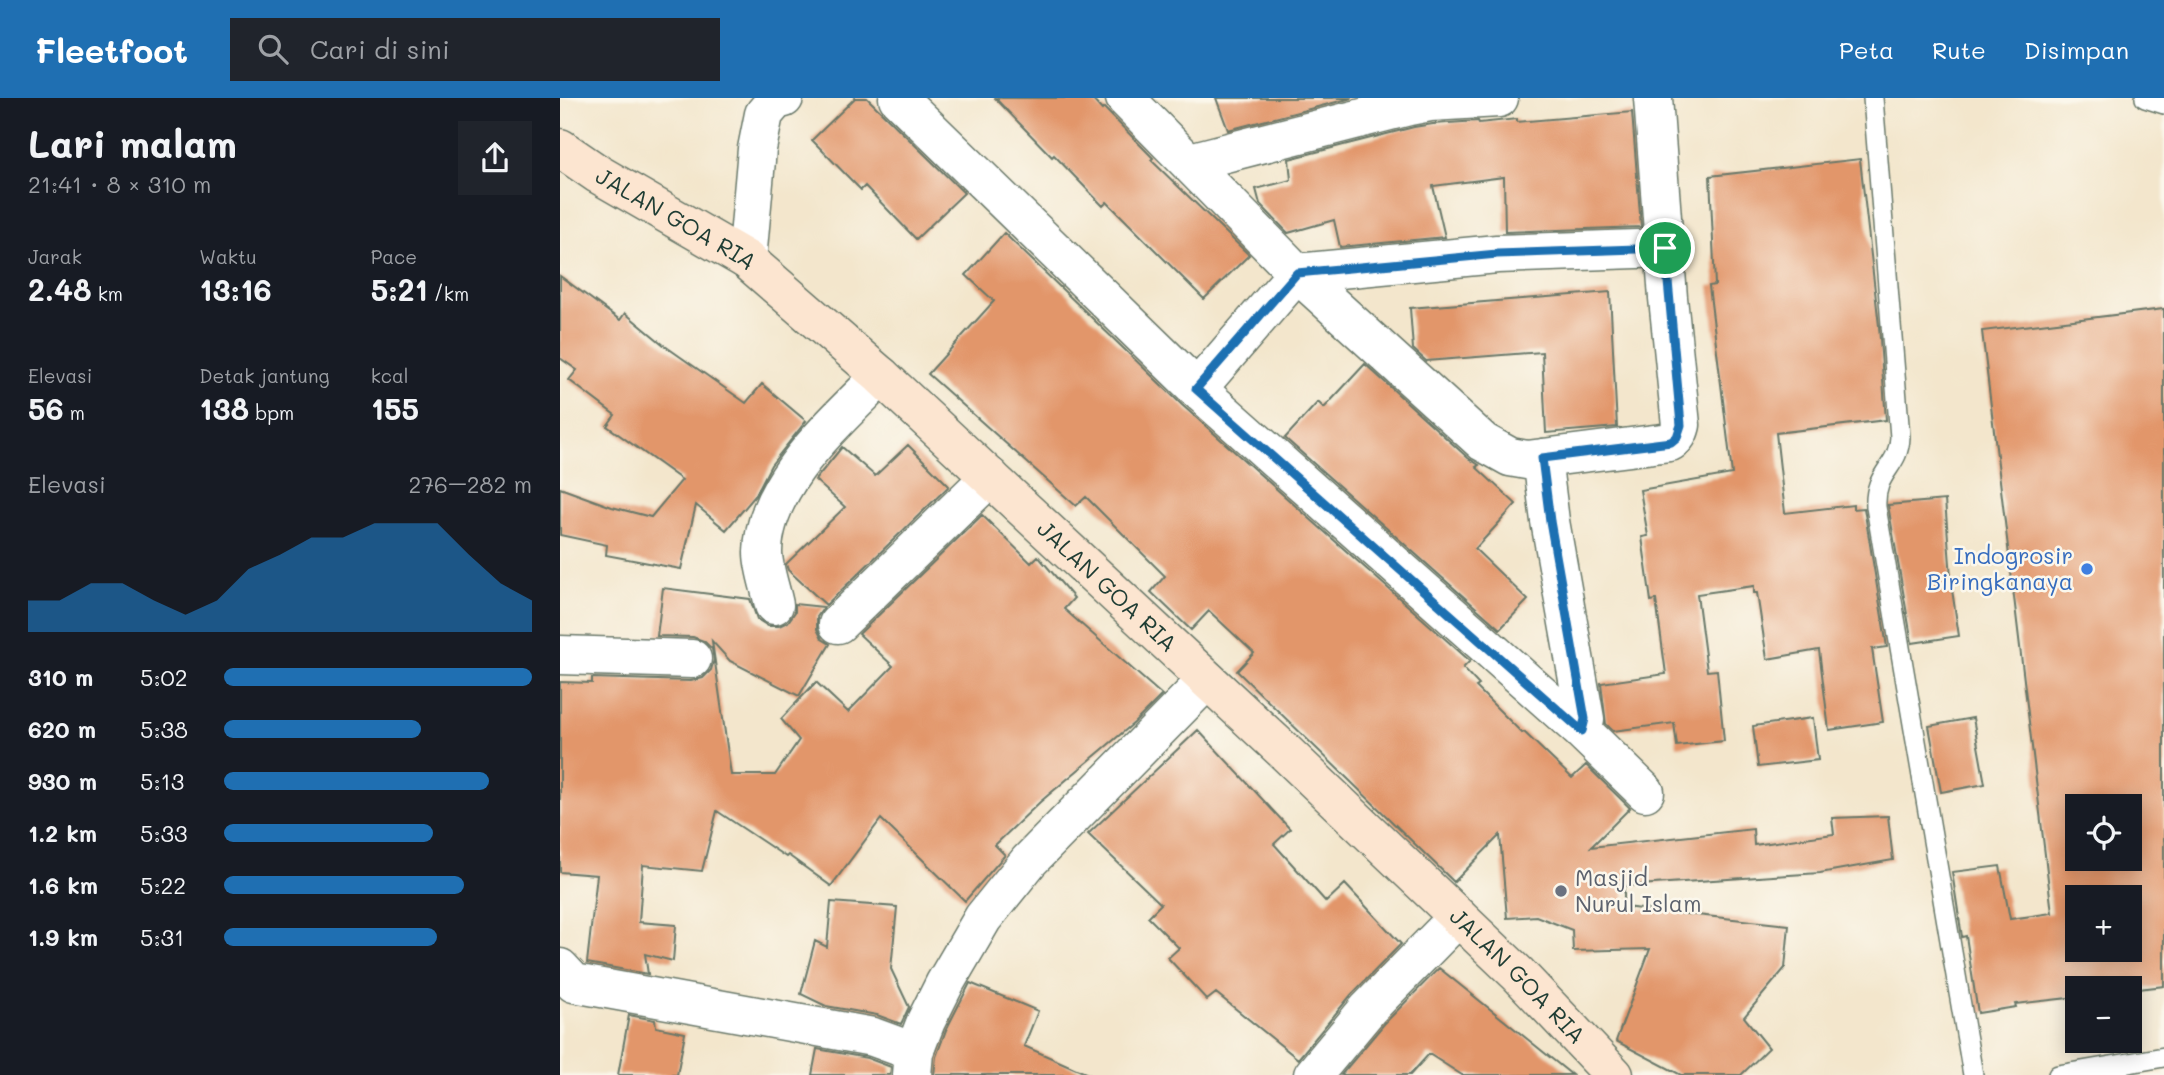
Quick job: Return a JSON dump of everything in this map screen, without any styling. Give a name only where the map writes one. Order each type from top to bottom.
[{"type":"main road","name":"JALAN GOA RIA","points":[[560,149],[598,174],[747,260],[881,376],[1518,974],[1614,1075]]},
{"type":"street","points":[[898,98],[1196,389],[1582,731],[1645,792]]},
{"type":"street","points":[[1125,98],[1297,273],[1482,442],[1510,457],[1527,460],[1671,442],[1677,437],[1681,425],[1653,98]]},
{"type":"street","points":[[1189,162],[1409,106],[1430,102],[1499,98]]},
{"type":"street","points":[[747,260],[752,228],[757,149],[764,114],[775,100]]},
{"type":"street","points":[[1196,389],[1297,273],[1497,254],[1665,248]]},
{"type":"street","points":[[774,605],[763,554],[769,523],[782,489],[801,459],[881,376]]},
{"type":"street","points":[[1542,458],[1550,521],[1585,719],[1582,731]]},
{"type":"street","points":[[838,624],[990,477]]},
{"type":"street","points":[[560,654],[692,659]]},
{"type":"street","points":[[560,968],[568,979],[575,983],[856,1032],[913,1064],[926,1021],[983,918],[1029,861],[1207,680]]},
{"type":"street","points":[[1312,1075],[1368,1009],[1458,917]]},
{"type":"lane","points":[[1873,98],[1900,437],[1899,451],[1879,481],[1877,507],[1973,1075]]},
{"type":"lane","points":[[2145,98],[2164,104]]},
{"type":"lane","points":[[2058,1075],[2164,1057]]},
{"type":"building","points":[[855,98],[867,98],[964,193],[916,239],[865,186],[861,190],[812,140]]},
{"type":"building","points":[[995,98],[1091,98],[1249,255],[1204,299],[1107,202],[1103,206],[1054,155],[1052,157]]},
{"type":"building","points":[[1216,98],[1352,98],[1228,130]]},
{"type":"building","points":[[1632,112],[1641,227],[1505,232],[1504,177],[1433,186],[1445,237],[1340,247],[1334,220],[1288,233],[1260,204],[1256,189],[1291,180],[1289,159],[1414,127]]},
{"type":"building","points":[[1860,159],[1879,326],[1886,420],[1776,433],[1785,513],[1853,505],[1853,509],[1864,508],[1887,647],[1872,649],[1883,722],[1829,730],[1819,650],[1767,659],[1754,586],[1697,594],[1707,671],[1717,670],[1724,741],[1677,746],[1674,723],[1613,731],[1606,724],[1601,683],[1666,674],[1656,600],[1651,601],[1642,537],[1648,536],[1640,490],[1732,474],[1709,286],[1715,285],[1710,176]]},
{"type":"building","points":[[1004,233],[1182,405],[1470,661],[1463,668],[1479,685],[1476,687],[1522,733],[1572,778],[1586,765],[1630,808],[1591,847],[1753,829],[1754,845],[1834,834],[1832,818],[1888,816],[1893,860],[1820,873],[1624,886],[1624,907],[1789,925],[1785,968],[1744,1017],[1769,1048],[1741,1075],[1681,1075],[1616,1041],[1650,949],[1573,951],[1572,930],[1536,916],[1507,918],[1500,835],[1454,882],[1237,671],[1254,653],[1209,611],[1191,630],[1151,592],[1165,576],[1086,497],[1076,506],[928,374],[994,301],[966,275]]},
{"type":"building","points":[[560,276],[620,320],[625,313],[665,346],[746,403],[762,384],[806,421],[771,465],[755,496],[726,530],[696,505],[681,569],[606,555],[607,545],[560,535],[560,488],[612,507],[651,517],[682,480],[607,426],[615,415],[569,380],[577,370],[560,358]]},
{"type":"building","points":[[1610,292],[1617,427],[1546,433],[1542,352],[1426,361],[1413,349],[1410,308]]},
{"type":"building","name":"Indogrosir Biringkanaya","points":[[2164,309],[2164,986],[2142,989],[2142,976],[2065,976],[2065,998],[2015,1004],[2016,1007],[1978,1013],[1966,936],[1962,937],[1952,872],[2000,866],[2010,919],[2052,913],[1982,331]]},
{"type":"building","points":[[1365,364],[1479,465],[1476,467],[1516,504],[1475,549],[1528,600],[1500,629],[1285,438],[1318,402],[1324,408]]},
{"type":"building","points":[[908,445],[949,486],[826,605],[788,570],[786,564],[845,507],[815,480],[842,447],[875,476]]},
{"type":"building","points":[[1945,500],[1952,590],[1959,636],[1912,643],[1888,505]]},
{"type":"building","points":[[982,515],[1031,563],[1038,556],[1074,598],[1064,609],[1162,695],[1134,723],[1040,802],[995,845],[1005,855],[965,901],[881,819],[831,886],[788,855],[786,857],[717,811],[702,871],[643,865],[639,922],[676,925],[673,961],[645,954],[648,974],[587,963],[597,875],[560,872],[560,682],[592,683],[592,678],[691,681],[703,678],[711,670],[714,660],[712,649],[704,641],[693,637],[657,636],[663,588],[750,599],[757,619],[768,626],[779,626],[788,622],[795,612],[795,604],[824,607],[817,617],[817,629],[822,639],[830,644],[799,696],[730,661],[712,641],[731,775],[775,775],[799,740],[781,719],[816,682],[848,712],[893,666],[859,634]]},
{"type":"building","points":[[1813,718],[1818,760],[1758,767],[1753,726]]},
{"type":"building","points":[[1973,718],[1985,784],[1941,792],[1929,726]]},
{"type":"building","points":[[1198,730],[1290,829],[1274,844],[1326,902],[1345,884],[1401,944],[1351,995],[1298,1059],[1216,993],[1207,1000],[1168,958],[1179,948],[1148,917],[1161,904],[1088,834]]},
{"type":"building","points":[[831,902],[897,907],[891,969],[909,1007],[901,1024],[877,1015],[826,1006],[801,994],[815,941],[827,947]]},
{"type":"building","points":[[1439,968],[1572,1075],[1462,1075],[1429,1054],[1410,1075],[1341,1075],[1384,1024]]},
{"type":"building","points":[[970,983],[1038,1011],[1024,1046],[1090,1075],[934,1075],[936,1057],[946,1030]]},
{"type":"building","points":[[629,1015],[655,1020],[656,1027],[685,1033],[677,1075],[618,1075]]},
{"type":"building","points":[[817,1049],[867,1058],[891,1067],[890,1075],[812,1075]]},
{"type":"place","name":"Indogrosir Biringkanaya","points":[[2087,569]]},
{"type":"place","name":"Masjid Nurul Islam","points":[[1561,891]]},
{"type":"route","points":[[1665,248],[1681,425],[1677,437],[1671,442],[1542,458],[1550,521],[1585,719],[1582,731],[1196,389],[1297,273],[1497,254],[1665,248]]}]
